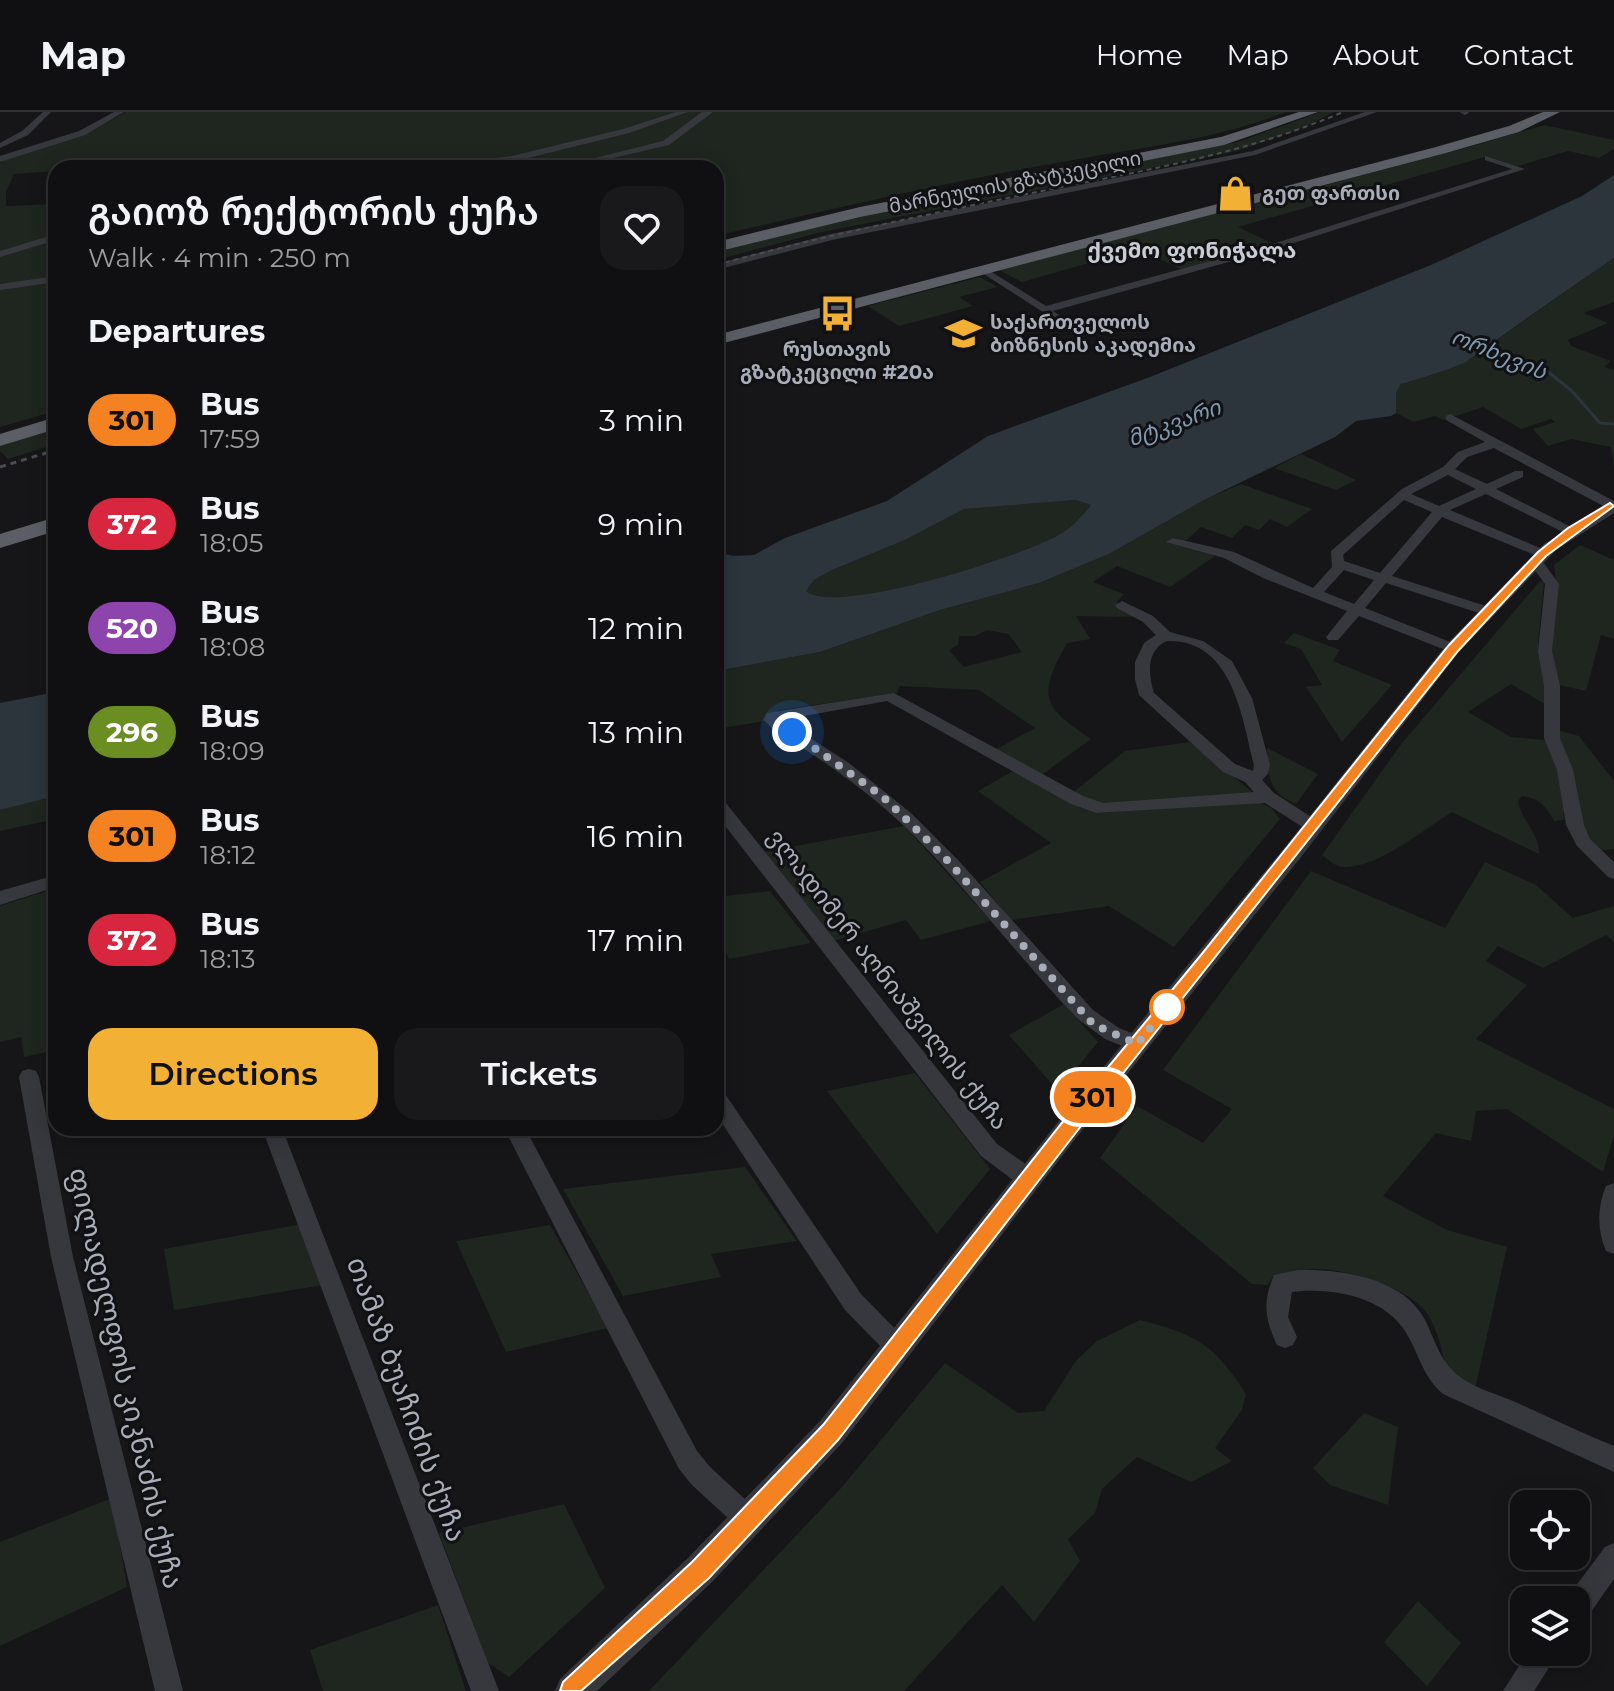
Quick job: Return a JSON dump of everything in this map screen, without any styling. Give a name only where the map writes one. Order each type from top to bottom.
[{"type":"highway","name":"მარნეულის გზატკეცილი","points":[[724,237],[826,212],[1202,140],[1255,127],[1293,112]]},
{"type":"highway","name":"მარნეულის გზატკეცილი","points":[[724,245],[860,212],[1224,141],[1312,112]]},
{"type":"highway","points":[[724,338],[1441,150],[1554,112]]},
{"type":"highway","points":[[0,430],[48,416]]},
{"type":"highway","points":[[0,440],[48,425]]},
{"type":"highway","points":[[0,541],[48,526]]},
{"type":"street","points":[[0,146],[25,133],[47,112]]},
{"type":"street","points":[[0,159],[82,133],[120,112]]},
{"type":"street","points":[[501,160],[626,131],[684,112]]},
{"type":"street","points":[[595,160],[658,146],[680,133],[685,125],[709,112]]},
{"type":"street","points":[[724,265],[831,237],[1255,153],[1373,112]]},
{"type":"street","points":[[1045,310],[1272,247],[1521,169],[1488,158]]},
{"type":"street","points":[[0,254],[48,239]]},
{"type":"street","points":[[984,271],[1074,329]]},
{"type":"street","points":[[0,287],[48,280]]},
{"type":"street","points":[[1450,418],[1551,475],[1614,506]]},
{"type":"street","points":[[1316,593],[1339,568],[1336,554],[1402,495],[1448,470],[1451,463],[1470,450],[1497,443]]},
{"type":"street","points":[[1448,470],[1572,531]]},
{"type":"street","points":[[1333,637],[1440,511],[1519,474]]},
{"type":"street","points":[[1402,495],[1539,557],[1552,584],[1545,651],[1552,686],[1552,738],[1565,770],[1579,834],[1614,873]]},
{"type":"street","points":[[572,1691],[700,1570],[831,1432],[1453,648],[1539,557],[1572,531],[1614,506]]},
{"type":"street","points":[[1173,542],[1229,555],[1268,575],[1453,648]]},
{"type":"street","points":[[1339,564],[1487,611]]},
{"type":"street","points":[[1122,605],[1148,619],[1166,637]]},
{"type":"street","points":[[1251,778],[1260,774],[1262,765],[1236,679],[1227,665],[1210,651],[1183,640],[1166,637],[1157,641],[1140,667],[1147,695],[1229,768],[1251,778],[1268,797],[1313,826]]},
{"type":"street","points":[[1137,1044],[1093,1024],[948,861],[882,796],[772,720],[773,717],[889,696],[1077,800],[1102,809],[1268,797]]},
{"type":"street","name":"ვლადიმერ აღნიაშვილის ქუჩა","points":[[724,812],[989,1150],[1029,1179]]},
{"type":"street","points":[[0,898],[48,883]]},
{"type":"street","name":"ფილადელფოს კიკნაძის ქუჩა","points":[[29,1077],[62,1257],[169,1691]]},
{"type":"street","points":[[724,1109],[853,1302],[899,1349]]},
{"type":"street","name":"თამაზ ბუაჩიძის ქუჩა","points":[[275,1136],[485,1691]]},
{"type":"street","points":[[518,1136],[688,1460],[749,1520]]},
{"type":"street","points":[[1614,1193],[1609,1214],[1614,1244]]},
{"type":"street","points":[[1285,1337],[1276,1318],[1282,1283],[1303,1278],[1346,1283],[1389,1301],[1406,1314],[1414,1324],[1429,1363],[1455,1388],[1614,1459]]},
{"type":"street","points":[[1590,1589],[1614,1556]]},
{"type":"street","points":[[1517,1691],[1535,1666]]},
{"type":"shaded area","points":[[126,112],[1286,112],[1210,135],[942,185],[724,234],[724,160],[48,160],[48,172],[14,174],[6,192],[6,206],[48,204],[48,413],[0,427],[0,161],[89,132]]},
{"type":"shaded area","points":[[1321,112],[1334,112],[1303,128],[1237,151],[822,232],[724,258],[724,248],[843,219],[1238,142]]},
{"type":"shaded area","points":[[1544,125],[1614,140],[1614,149],[1599,158],[1568,151],[1515,167],[1485,157],[1238,227],[1272,243],[1183,270],[1138,249],[1022,282],[999,270],[1466,148]]},
{"type":"shaded area","points":[[1614,258],[1614,302],[1584,313],[1608,323],[1568,340],[1571,346],[1611,361],[1604,367],[1614,370],[1614,467],[1611,447],[1571,439],[1548,446],[1533,429],[1555,422],[1551,419],[1521,429],[1483,407],[1444,420],[1435,416],[1414,422],[1396,413],[1396,393],[1401,384],[1466,362]]},
{"type":"shaded area","points":[[980,277],[998,287],[959,297],[973,306],[899,326],[868,306]]},
{"type":"shaded area","points":[[48,430],[48,446],[8,459],[0,451],[0,444]]},
{"type":"shaded area","points":[[1301,454],[1356,480],[1336,490],[1274,468]]},
{"type":"shaded area","points":[[1241,484],[1312,509],[1287,527],[1270,519],[1259,530],[1245,525],[1232,538],[1201,527],[1184,542],[1215,556],[1170,587],[1117,566],[1093,582],[1124,594],[1117,602],[1121,609],[1136,617],[1076,616],[1090,639],[1067,643],[1051,676],[1049,699],[1062,718],[1091,739],[1040,776],[993,751],[1035,728],[979,690],[900,686],[897,693],[779,710],[766,717],[765,721],[724,728],[724,670],[820,652],[940,610],[1039,583],[1109,554],[1204,500]],"holes":[[[987,630],[1008,634],[1022,652],[964,667],[949,650],[958,645],[959,636],[975,636]]]},
{"type":"shaded area","points":[[1076,500],[1091,505],[1079,519],[1065,531],[1015,554],[892,590],[824,597],[806,591],[814,580],[832,570],[907,539],[964,509]]},
{"type":"shaded area","points":[[1580,545],[1614,560],[1614,639],[1601,635],[1586,691],[1559,685],[1549,651],[1556,581],[1554,565]]},
{"type":"shaded area","points":[[1540,581],[1544,582],[1538,644],[1546,683],[1546,705],[1511,684],[1468,712],[1511,737],[1545,740],[1561,778],[1564,820],[1554,821],[1545,807],[1533,799],[1522,796],[1518,801],[1537,840],[1539,854],[1452,812],[1371,862],[1344,867],[1322,855],[1402,743]]},
{"type":"shaded area","points":[[1294,633],[1340,650],[1333,661],[1392,685],[1342,742],[1306,687],[1322,685],[1301,649],[1284,643]]},
{"type":"shaded area","points":[[1557,730],[1579,736],[1614,781],[1614,849],[1596,851],[1581,824]]},
{"type":"shaded area","points":[[1190,742],[1251,791],[1251,795],[1105,807],[1071,794],[1125,751]]},
{"type":"shaded area","points":[[1267,748],[1318,774],[1296,804],[1280,794],[1271,782]]},
{"type":"shaded area","points":[[1013,771],[1081,808],[1100,813],[1259,802],[1271,808],[1280,819],[1174,947],[1109,906],[1011,920],[980,882],[1051,843],[978,791]]},
{"type":"shaded area","points":[[48,798],[48,821],[0,831],[0,810]]},
{"type":"shaded area","points":[[904,826],[991,921],[921,940],[906,920],[833,941],[763,852]]},
{"type":"shaded area","points":[[1485,862],[1536,885],[1573,918],[1614,906],[1614,942],[1606,935],[1543,968],[1498,946],[1486,961],[1527,985],[1476,1039],[1614,1109],[1614,1135],[1603,1172],[1507,1109],[1476,1111],[1471,1141],[1436,1133],[1383,1196],[1447,1230],[1507,1247],[1475,1389],[1446,1368],[1428,1315],[1408,1296],[1361,1276],[1317,1269],[1274,1275],[1268,1285],[1252,1284],[1100,1158],[1137,1106],[1203,1143],[1232,1109],[1163,1070],[1311,871],[1445,928]]},
{"type":"shaded area","points":[[48,891],[48,1052],[24,1057],[21,1037],[0,1042],[0,906]]},
{"type":"shaded area","points":[[770,891],[811,943],[729,959],[724,948],[724,896]]},
{"type":"shaded area","points":[[1064,1004],[1098,1042],[1058,1091],[1009,1035]]},
{"type":"shaded area","points":[[915,1073],[990,1169],[937,1234],[827,1091]]},
{"type":"shaded area","points":[[745,1167],[797,1241],[711,1254],[721,1277],[623,1296],[563,1189]]},
{"type":"shaded area","points":[[302,1224],[323,1285],[174,1310],[164,1249]]},
{"type":"shaded area","points":[[550,1225],[608,1328],[506,1352],[456,1241]]},
{"type":"shaded area","points":[[1140,1320],[1176,1331],[1202,1344],[1235,1377],[1246,1394],[1242,1410],[1215,1448],[1232,1461],[1191,1482],[1137,1457],[1102,1489],[1095,1513],[1068,1539],[1080,1561],[1034,1622],[1002,1585],[904,1691],[649,1691],[842,1487],[945,1363],[1018,1413],[1044,1411],[1075,1362],[1097,1341]]},
{"type":"shaded area","points":[[1364,1413],[1398,1427],[1388,1505],[1330,1485],[1313,1468]]},
{"type":"shaded area","points":[[112,1498],[127,1587],[0,1646],[0,1542]]},
{"type":"shaded area","points":[[564,1504],[605,1588],[509,1677],[488,1663],[439,1533]]},
{"type":"shaded area","points":[[1418,1601],[1461,1643],[1427,1686],[1384,1642]]},
{"type":"shaded area","points":[[438,1605],[466,1691],[323,1691],[310,1650]]},
{"type":"water","name":"მტკვარი","points":[[1614,175],[1614,258],[1466,362],[1401,384],[1396,393],[1396,413],[1391,416],[1356,421],[1335,437],[1204,500],[1109,554],[1039,583],[940,610],[820,652],[724,670],[724,554],[754,555],[785,538],[887,501],[988,436],[1150,377],[1431,265],[1582,196]],"holes":[[[1076,500],[1091,505],[1065,531],[1015,554],[934,579],[854,596],[824,597],[806,591],[814,580],[832,570],[907,539],[964,509]]]},
{"type":"water","points":[[48,694],[48,798],[0,810],[0,703]]},
{"type":"waterway","name":"ორხევის","points":[[1473,347],[1542,367],[1572,391],[1600,423],[1614,424]]},
{"type":"railway","points":[[724,263],[876,226],[1192,160],[1306,127],[1343,112]]},
{"type":"railway","points":[[0,467],[48,452]]},
{"type":"bus line","name":"301","points":[[572,1691],[700,1570],[831,1432],[899,1349],[1067,1130],[1207,960],[1453,648],[1542,554],[1572,531],[1614,506]]},
{"type":"place","name":"გეთ ფართსი","points":[[1236,193]]},
{"type":"place","name":"რუსთავის გზატკეცილი #20ა","points":[[837,314]]},
{"type":"place","name":"საქართველოს ბიზნესის აკადემია","points":[[964,334]]},
{"type":"district","name":"ქვემო ფონიჭალა","points":[[1192,250]]},
{"type":"route","points":[[792,732],[882,796],[912,825],[948,861],[1093,1024],[1137,1044],[1172,1002],[1167,1007]]}]
